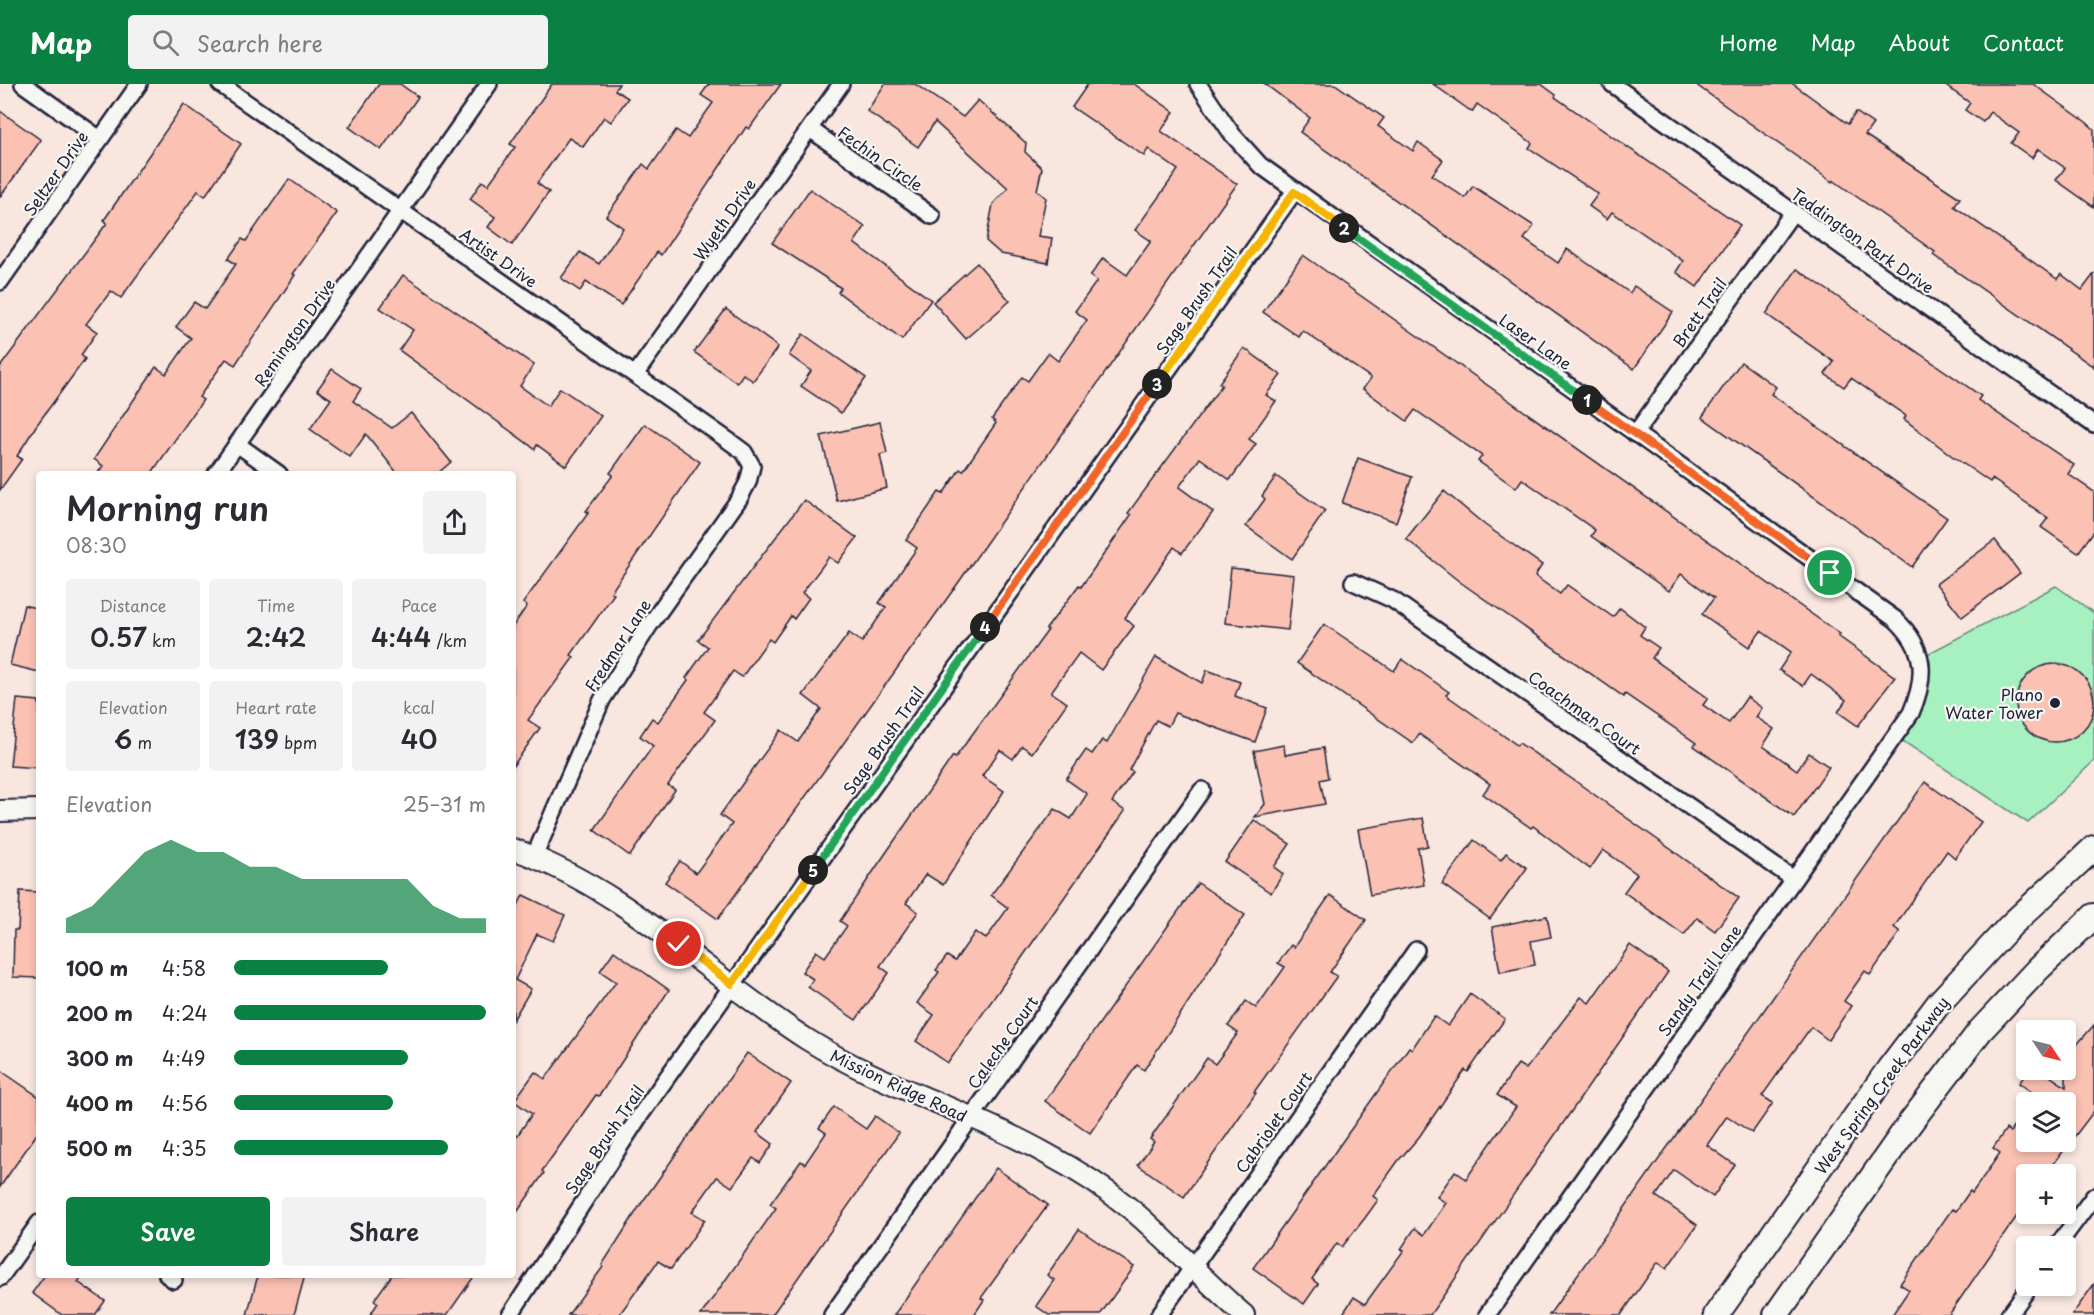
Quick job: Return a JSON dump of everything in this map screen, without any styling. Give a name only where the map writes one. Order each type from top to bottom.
[{"type":"main road","name":"West Spring Creek Parkway","points":[[1716,1315],[1888,1069],[1939,1003],[2011,925],[2094,849]]},
{"type":"main road","points":[[1776,1315],[1910,1123],[1980,1031],[2038,969],[2094,916]]},
{"type":"street","points":[[23,84],[100,139]]},
{"type":"street","name":"Seltzer Drive","points":[[0,282],[140,84]]},
{"type":"street","name":"Artist Drive","points":[[220,84],[744,452],[752,466]]},
{"type":"street","name":"Remington Drive","points":[[218,471],[489,84]]},
{"type":"street","name":"Wyeth Drive","points":[[635,375],[841,84]]},
{"type":"street","name":"Laser Lane","points":[[1198,84],[1246,152],[1294,192],[1895,619],[1914,641],[1920,658]]},
{"type":"street","name":"Teddington Park Drive","points":[[1612,84],[2094,425]]},
{"type":"street","name":"Fechin Circle","points":[[810,129],[932,216]]},
{"type":"street","name":"Sage Brush Trail","points":[[510,1315],[639,1117],[1294,192]]},
{"type":"street","name":"Brett Trail","points":[[1635,434],[1792,212]]},
{"type":"street","points":[[237,444],[275,471]]},
{"type":"street","name":"Fredmar Lane","points":[[534,857],[602,700],[650,626],[739,499],[748,482],[752,466]]},
{"type":"street","name":"Coachman Court","points":[[1353,582],[1393,600],[1792,878]]},
{"type":"street","name":"Sandy Trail Lane","points":[[1487,1315],[1792,878],[1911,713],[1922,681],[1920,658]]},
{"type":"street","name":"Caleche Court","points":[[832,1315],[1202,790]]},
{"type":"street","points":[[0,811],[36,810]]},
{"type":"street","name":"Mission Ridge Road","points":[[516,850],[583,880],[625,905],[829,1052],[896,1086],[1044,1152],[1092,1181],[1132,1210],[1244,1315]]},
{"type":"street","name":"Cabriolet Court","points":[[1159,1315],[1416,950]]},
{"type":"street","points":[[2065,1236],[2094,1196]]},
{"type":"street","points":[[0,1278],[36,1227]]},
{"type":"street","points":[[2009,1315],[2023,1296]]},
{"type":"green space","points":[[2056,586],[2094,613],[2094,761],[2028,823],[1895,736],[1911,713],[1920,658]]},
{"type":"building","points":[[379,84],[400,84],[418,97],[381,150],[349,127]]},
{"type":"building","points":[[552,84],[619,84],[615,90],[628,98],[611,122],[604,117],[583,147],[569,138],[537,183],[549,192],[512,245],[488,227],[495,217],[470,199],[482,181],[488,185],[515,147],[510,144]]},
{"type":"building","points":[[709,84],[781,84],[749,129],[746,127],[661,255],[657,252],[621,305],[586,282],[580,291],[561,278],[580,252],[599,264],[623,228],[606,216],[643,164],[649,169],[676,130],[688,138],[713,103],[701,95]]},
{"type":"building","points":[[885,84],[915,84],[963,117],[978,100],[1026,143],[1025,152],[1042,168],[1037,190],[1046,198],[1038,236],[1052,238],[1048,263],[1001,254],[986,241],[993,204],[1008,188],[935,122],[918,147],[867,111]]},
{"type":"building","points":[[1088,84],[1134,84],[1174,112],[1161,131],[1237,184],[961,579],[718,919],[665,882],[680,861],[696,873],[732,824],[720,815],[781,730],[798,742],[821,709],[803,695],[849,633],[862,642],[886,607],[879,603],[917,548],[906,540],[939,492],[943,494],[960,469],[963,471],[996,423],[992,419],[1022,377],[1028,381],[1048,353],[1058,361],[1087,320],[1075,311],[1097,281],[1090,276],[1103,258],[1127,275],[1151,241],[1135,230],[1178,170],[1148,149],[1144,156],[1072,107]]},
{"type":"building","points":[[1265,84],[1335,84],[1384,118],[1378,126],[1413,151],[1418,142],[1443,160],[1432,175],[1465,198],[1473,186],[1534,226],[1524,239],[1558,263],[1567,249],[1630,293],[1634,286],[1673,312],[1634,369],[1300,132],[1310,118]]},
{"type":"building","points":[[1433,84],[1541,84],[1556,95],[1555,97],[1740,225],[1697,287],[1676,272],[1683,261],[1612,212],[1607,219],[1589,206],[1598,194],[1529,148],[1532,143],[1477,104],[1472,112]]},
{"type":"building","points":[[1695,84],[1793,84],[1848,124],[1856,112],[1873,124],[1865,135],[1960,198],[1954,206],[2057,279],[2061,274],[2082,290],[2094,274],[2094,367],[1933,255],[1935,252]]},
{"type":"building","points":[[1943,84],[2033,84],[2086,122],[2094,129],[2094,207],[2056,180],[2065,168],[2038,149],[2032,158],[2011,143],[2019,133],[1990,112],[1983,122],[1965,110],[1970,103]]},
{"type":"building","points":[[184,104],[241,144],[205,196],[198,191],[121,298],[111,291],[86,324],[97,332],[81,355],[85,359],[36,426],[17,456],[22,459],[0,490],[0,367],[107,223],[104,220]]},
{"type":"building","points":[[0,111],[41,140],[0,197]]},
{"type":"building","points":[[289,179],[337,213],[293,274],[295,275],[235,365],[226,359],[199,397],[203,400],[153,471],[99,471],[103,466],[94,459],[156,367],[166,374],[191,338],[176,327],[194,302],[205,309],[236,264],[228,259],[242,239],[246,241]]},
{"type":"building","points":[[810,189],[865,227],[854,243],[931,300],[902,340],[838,292],[841,288],[772,243]]},
{"type":"building","points":[[1303,255],[1840,634],[1838,636],[1895,677],[1858,726],[1838,712],[1846,700],[1811,674],[1803,686],[1779,670],[1791,652],[1761,631],[1749,647],[1702,614],[1714,598],[1681,574],[1669,591],[1591,536],[1595,530],[1522,479],[1516,488],[1478,461],[1482,456],[1415,410],[1407,421],[1363,389],[1371,378],[1303,331],[1299,337],[1263,312]]},
{"type":"building","points":[[977,263],[1010,301],[966,339],[933,302]]},
{"type":"building","points":[[1797,269],[1981,396],[1978,400],[2074,465],[2068,474],[2094,492],[2094,531],[2078,553],[2041,527],[2048,518],[1992,479],[1990,482],[1952,456],[1904,419],[1906,416],[1851,378],[1844,387],[1825,374],[1834,362],[1766,314]]},
{"type":"building","points":[[403,275],[534,365],[520,386],[548,406],[560,388],[601,416],[566,466],[537,445],[535,449],[399,350],[413,330],[380,308]]},
{"type":"building","points":[[726,309],[778,347],[753,381],[743,374],[737,383],[694,352]]},
{"type":"building","points":[[803,334],[866,378],[841,413],[801,386],[811,371],[789,355]]},
{"type":"building","points":[[1244,348],[1281,375],[1266,395],[1276,401],[1249,439],[1256,444],[1230,480],[1200,458],[1179,487],[1213,512],[1182,553],[1174,547],[1125,618],[1134,626],[1101,670],[1079,653],[1051,692],[1067,703],[1032,753],[1022,746],[1013,759],[1000,750],[982,776],[1004,791],[943,885],[926,874],[906,903],[918,912],[880,966],[889,973],[856,1020],[808,987],[813,979],[802,972],[816,951],[825,957],[847,926],[840,921],[879,863],[953,756],[955,758],[1079,585],[1081,587],[1131,515],[1128,513],[1222,385],[1219,383]]},
{"type":"building","points":[[1741,362],[1776,387],[1771,394],[1947,518],[1912,567],[1702,417]]},
{"type":"building","points":[[332,369],[361,389],[353,401],[392,428],[411,413],[451,462],[440,471],[396,471],[366,434],[350,457],[310,429],[331,399],[317,390]]},
{"type":"building","points":[[880,422],[887,453],[880,455],[887,488],[837,501],[821,436]]},
{"type":"building","points":[[645,424],[700,462],[611,592],[614,594],[571,655],[574,657],[528,720],[540,728],[516,762],[516,622],[527,606],[523,603],[589,512],[586,511],[613,475],[610,473]]},
{"type":"building","points":[[1358,458],[1412,477],[1396,522],[1342,503]]},
{"type":"building","points":[[1276,476],[1325,511],[1292,559],[1246,526],[1265,499],[1262,496]]},
{"type":"building","points":[[1444,491],[1485,525],[1542,565],[1535,576],[1560,594],[1567,585],[1613,617],[1620,608],[1645,627],[1640,635],[1659,648],[1652,658],[1708,698],[1703,705],[1729,723],[1747,697],[1762,708],[1756,717],[1774,729],[1763,746],[1797,770],[1809,753],[1829,767],[1794,817],[1694,746],[1696,743],[1625,694],[1624,697],[1460,582],[1406,539]]},
{"type":"building","points":[[804,500],[857,538],[838,563],[829,557],[802,593],[809,598],[794,619],[791,616],[773,642],[769,639],[742,677],[733,671],[704,712],[715,720],[668,785],[675,790],[630,856],[594,830],[653,746],[640,736],[652,718],[658,722],[708,647],[698,640]]},
{"type":"building","points":[[1995,540],[2020,573],[1962,617],[1936,584]]},
{"type":"building","points":[[1231,568],[1294,575],[1288,630],[1225,623]]},
{"type":"building","points":[[24,605],[36,608],[36,671],[10,665]]},
{"type":"building","points":[[1324,624],[1394,671],[1402,659],[1449,692],[1446,695],[1517,745],[1519,743],[1578,783],[1739,898],[1715,931],[1697,918],[1684,935],[1624,892],[1637,874],[1603,850],[1590,869],[1533,826],[1531,828],[1483,794],[1490,784],[1419,734],[1413,743],[1297,663]]},
{"type":"building","points":[[1156,657],[1202,683],[1207,670],[1240,682],[1235,696],[1267,708],[1255,742],[1175,713],[1168,726],[1156,720],[1129,770],[1133,772],[1112,802],[1125,811],[948,1063],[916,1041],[934,1015],[917,1003],[939,972],[936,970],[947,956],[955,961],[975,932],[986,939],[1008,908],[991,895],[1055,809],[1071,819],[1087,794],[1066,779],[1086,750],[1092,754],[1102,740],[1107,743]]},
{"type":"building","name":"Plano Water Tower","points":[[2047,664],[2063,664],[2077,670],[2088,681],[2094,695],[2094,711],[2088,725],[2077,736],[2063,742],[2047,742],[2033,736],[2022,725],[2016,711],[2016,695],[2022,681],[2033,670]]},
{"type":"building","points":[[17,699],[36,701],[36,768],[10,766]]},
{"type":"building","points":[[1284,745],[1285,755],[1323,748],[1328,778],[1320,780],[1325,804],[1255,817],[1265,804],[1254,751]]},
{"type":"building","points":[[1925,782],[1981,822],[1955,858],[1947,851],[1894,927],[1900,932],[1870,975],[1865,971],[1844,1001],[1851,1006],[1828,1040],[1811,1027],[1762,1096],[1773,1103],[1752,1133],[1727,1116],[1707,1145],[1735,1165],[1713,1197],[1674,1170],[1656,1196],[1697,1225],[1667,1268],[1658,1262],[1621,1315],[1549,1315]]},
{"type":"building","points":[[1423,818],[1428,846],[1418,848],[1424,885],[1370,895],[1358,829]]},
{"type":"building","points":[[1254,820],[1290,844],[1274,867],[1283,874],[1271,893],[1225,862]]},
{"type":"building","points":[[1474,840],[1501,860],[1506,853],[1527,868],[1490,919],[1442,884]]},
{"type":"building","points":[[1198,883],[1245,915],[1144,1070],[1137,1065],[1090,1133],[1045,1101]]},
{"type":"building","points":[[20,891],[36,892],[36,978],[13,977],[14,930],[18,930]]},
{"type":"building","points":[[523,895],[565,915],[553,941],[537,934],[516,978],[516,910]]},
{"type":"building","points":[[1330,895],[1366,920],[1330,972],[1337,976],[1254,1092],[1256,1093],[1184,1197],[1138,1165],[1154,1142],[1150,1139],[1207,1058],[1215,1064],[1238,1033],[1228,1026],[1246,1001],[1256,1008],[1285,967],[1278,963],[1291,945],[1294,947]]},
{"type":"building","points":[[1547,916],[1551,937],[1531,941],[1535,965],[1500,972],[1492,927]]},
{"type":"building","points":[[1630,945],[1668,972],[1430,1315],[1342,1315],[1354,1297],[1365,1304],[1404,1250],[1401,1249],[1415,1228],[1424,1235],[1446,1203],[1437,1197],[1455,1171],[1466,1179],[1516,1107],[1497,1095],[1518,1064],[1526,1069],[1581,997],[1589,1003]]},
{"type":"building","points":[[614,951],[669,990],[599,1096],[596,1095],[542,1171],[544,1173],[516,1214],[516,1138],[532,1114],[516,1102],[516,1098],[535,1072],[545,1079],[616,982],[600,971]]},
{"type":"building","points":[[516,981],[531,989],[516,1015]]},
{"type":"building","points":[[1470,994],[1505,1019],[1468,1072],[1465,1070],[1419,1137],[1398,1161],[1373,1196],[1378,1200],[1365,1218],[1342,1247],[1337,1243],[1312,1279],[1318,1284],[1304,1304],[1253,1268],[1409,1047],[1412,1049],[1434,1016],[1448,1026]]},
{"type":"building","points":[[2094,1025],[2094,1111],[2076,1135],[2076,1092],[2032,1092],[2019,1083],[2021,1080],[2056,1080],[2066,1087],[2066,1080],[2076,1080],[2076,1046]]},
{"type":"building","points":[[747,1053],[791,1083],[757,1132],[773,1144],[760,1163],[753,1158],[732,1187],[717,1177],[692,1212],[705,1220],[671,1269],[658,1261],[619,1315],[568,1315],[603,1267],[602,1265],[641,1204]]},
{"type":"building","points":[[0,1070],[36,1095],[36,1135],[0,1187]]},
{"type":"building","points":[[834,1107],[866,1129],[875,1116],[899,1133],[772,1315],[701,1315],[776,1208],[770,1204],[801,1161],[805,1164],[826,1133],[819,1128]]},
{"type":"building","points":[[2016,1123],[2016,1152],[2063,1152],[2054,1164],[2016,1164],[2016,1218],[1949,1315],[1892,1315],[1909,1290],[1900,1284],[1952,1209],[1956,1211],[1970,1191],[1972,1193],[2000,1153],[1993,1148],[2006,1129],[2010,1132]]},
{"type":"building","points":[[996,1168],[1048,1205],[981,1298],[984,1300],[974,1315],[894,1315]]},
{"type":"building","points":[[1079,1229],[1134,1267],[1100,1315],[1049,1315],[1036,1306],[1054,1280],[1047,1275]]},
{"type":"building","points":[[43,1278],[81,1278],[78,1282],[105,1301],[95,1315],[62,1315],[32,1293]]},
{"type":"building","points":[[257,1278],[304,1278],[294,1315],[247,1315]]},
{"type":"building","points":[[390,1278],[473,1278],[447,1315],[370,1315],[378,1303],[374,1300]]},
{"type":"building","points":[[2094,1284],[2094,1315],[2072,1315]]},
{"type":"place","name":"Plano Water Tower","points":[[2055,703]]},
{"type":"route","points":[[679,944],[732,984],[1294,192],[1830,573]]}]
